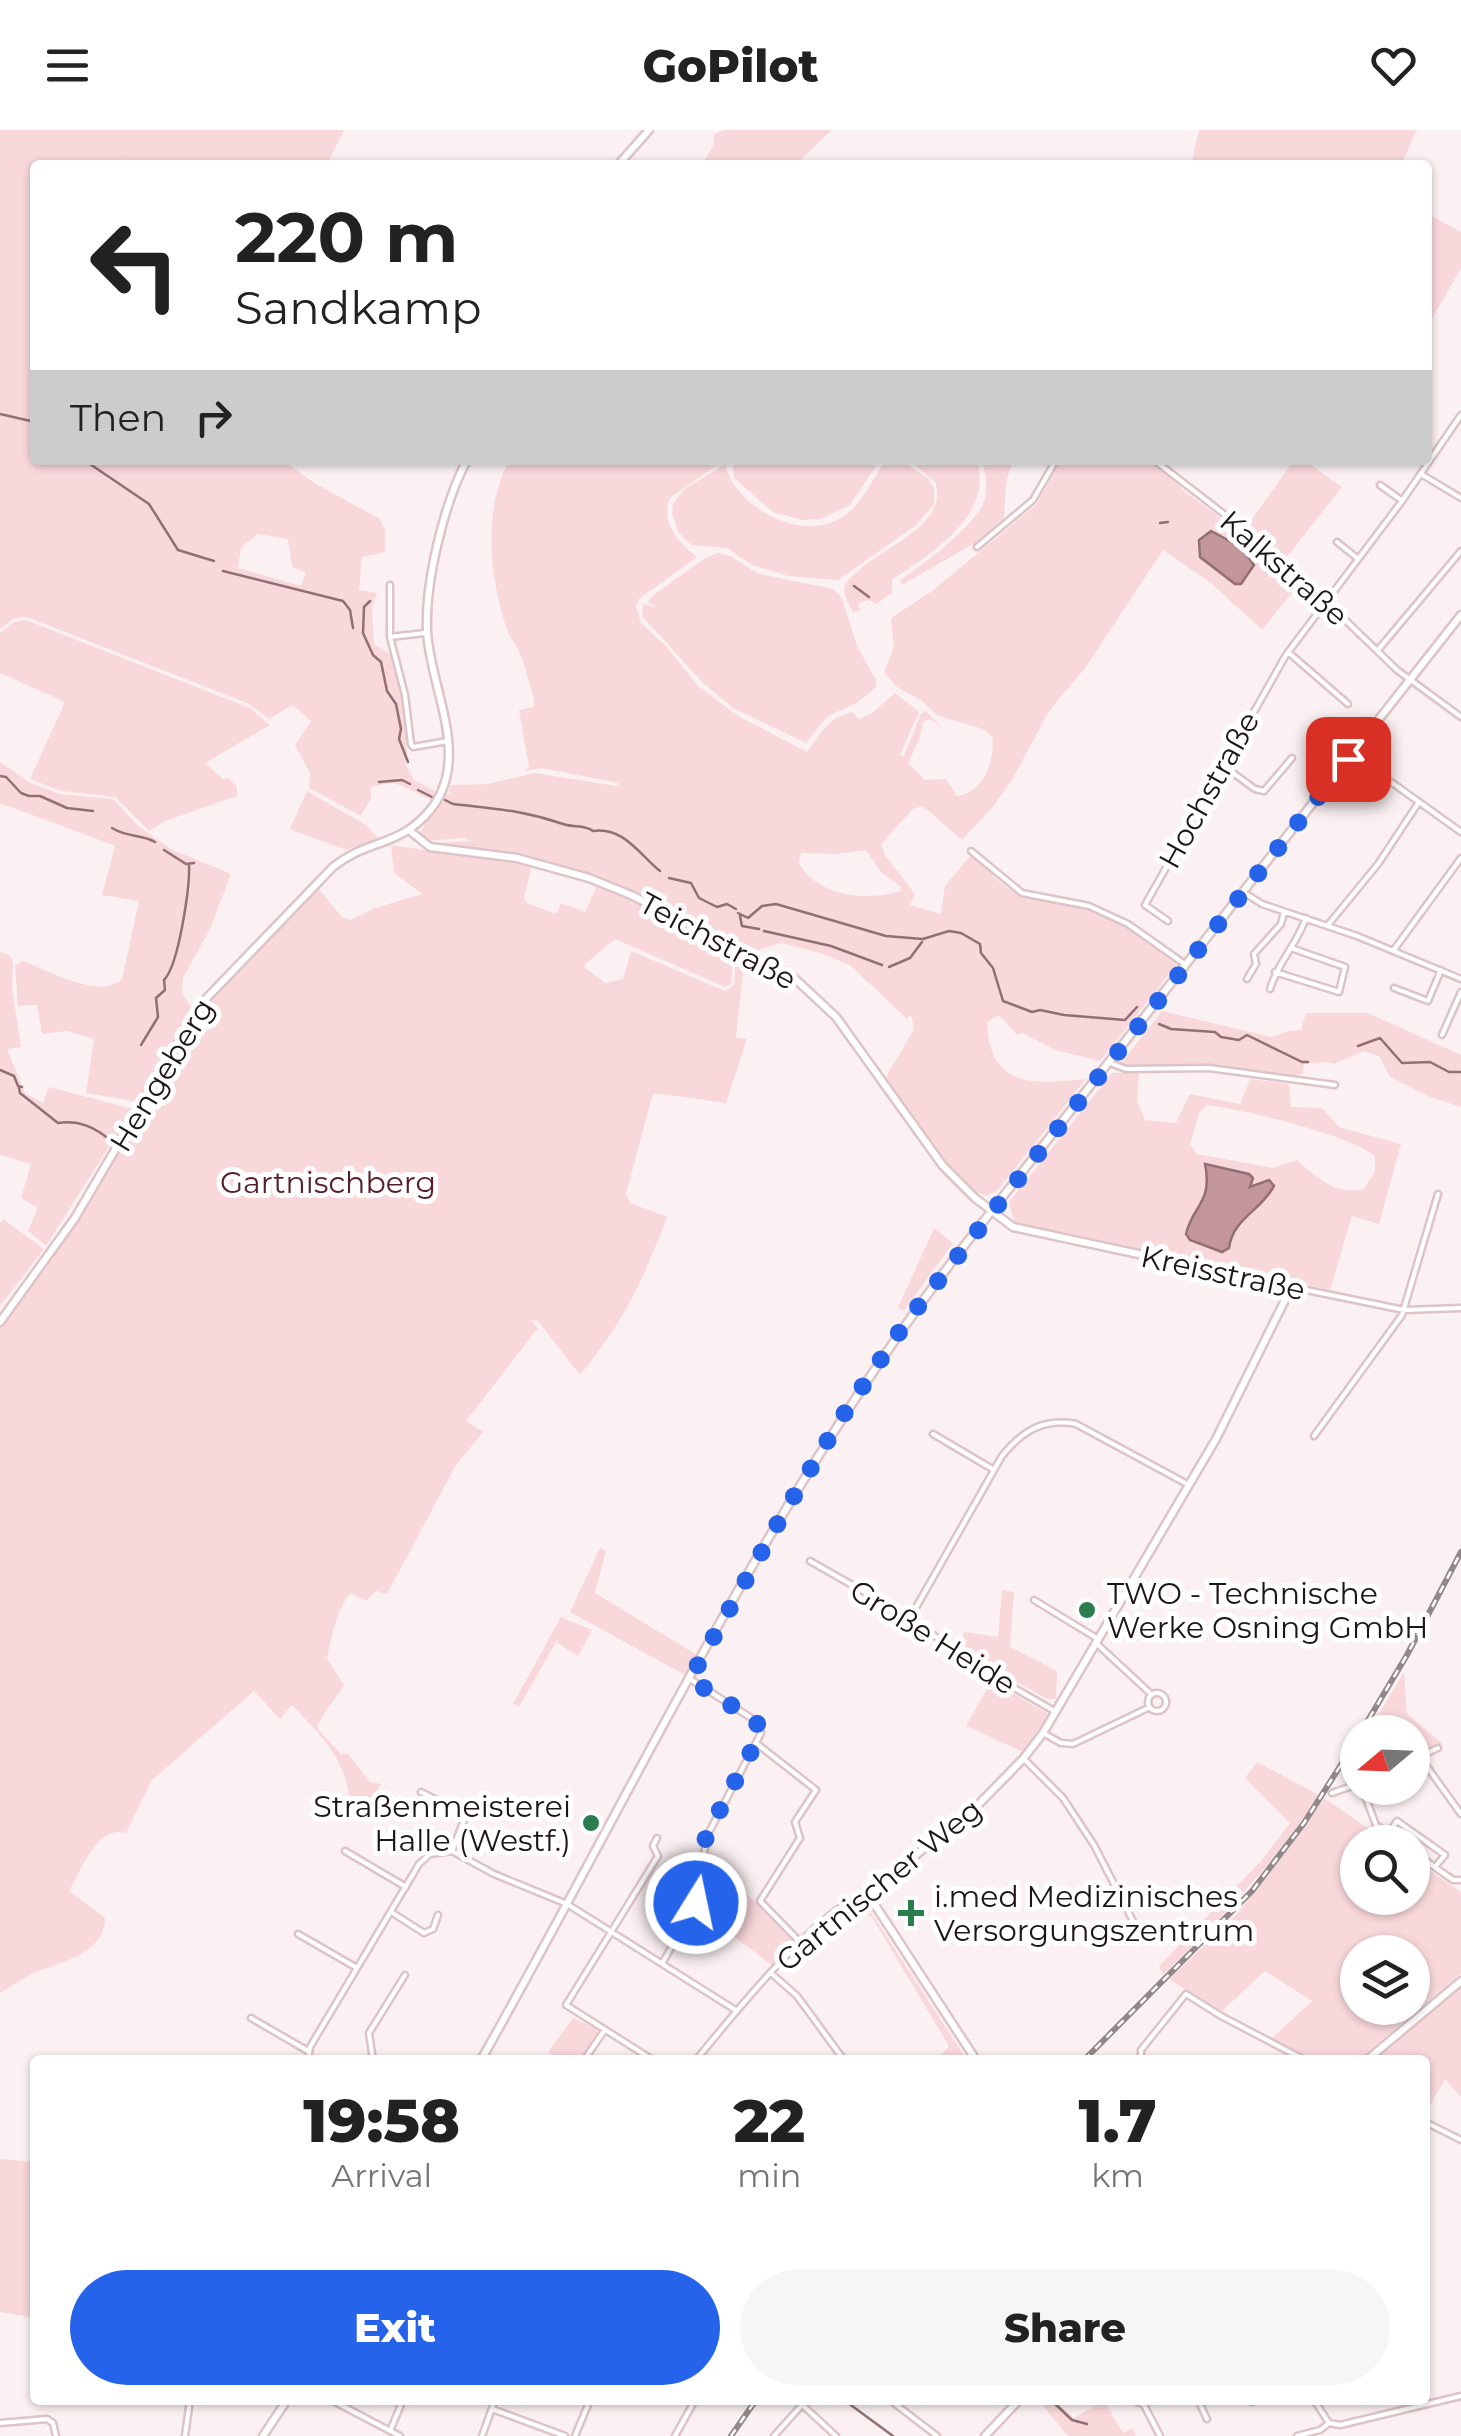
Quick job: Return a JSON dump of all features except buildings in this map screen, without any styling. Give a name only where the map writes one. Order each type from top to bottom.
[{"type":"street","points":[[622,160],[649,130]]},
{"type":"street","name":"Hochstraße","points":[[1432,458],[1461,415]]},
{"type":"street","points":[[410,832],[442,790],[449,765],[449,740],[427,633],[427,609],[448,498],[464,465]]},
{"type":"street","points":[[977,547],[1034,500],[1053,465]]},
{"type":"street","name":"Kalkstraße","points":[[1160,465],[1280,558],[1410,680],[1461,718]]},
{"type":"street","name":"Hochstraße","points":[[1168,921],[1145,905],[1222,765],[1288,652],[1427,465]]},
{"type":"street","points":[[1421,474],[1461,498]]},
{"type":"street","points":[[1380,485],[1402,500]]},
{"type":"street","points":[[1337,542],[1358,558]]},
{"type":"street","points":[[1378,651],[1461,550]]},
{"type":"street","points":[[390,585],[390,636],[405,694],[411,744],[414,747],[449,740]]},
{"type":"street","points":[[484,2055],[782,1516],[906,1322],[1461,615]]},
{"type":"street","points":[[390,636],[427,633]]},
{"type":"street","points":[[1288,652],[1348,704]]},
{"type":"street","points":[[1222,765],[1255,789],[1264,791],[1292,758]]},
{"type":"street","points":[[1391,782],[1461,832]]},
{"type":"street","points":[[1328,925],[1378,864],[1419,802]]},
{"type":"street","name":"Teichstraße","points":[[410,832],[430,846],[517,858],[589,878],[755,954],[792,976],[836,1017],[935,1156],[992,1212]]},
{"type":"street","name":"Hengeberg","points":[[0,1322],[76,1218],[200,1005],[341,860],[410,832]]},
{"type":"street","points":[[971,850],[1022,893],[1078,902],[1099,910],[1128,924],[1186,966]]},
{"type":"street","points":[[1393,950],[1461,858]]},
{"type":"street","points":[[1243,892],[1256,902],[1328,925],[1461,978]]},
{"type":"street","points":[[1247,978],[1256,964],[1254,954],[1281,924],[1284,912]]},
{"type":"street","points":[[1270,988],[1306,918]]},
{"type":"street","points":[[1275,972],[1339,992],[1345,967],[1291,948]]},
{"type":"street","points":[[1394,988],[1428,1001],[1441,970]]},
{"type":"street","points":[[1442,1036],[1461,992]]},
{"type":"street","points":[[1110,1063],[1126,1070],[1208,1068],[1335,1085]]},
{"type":"street","points":[[1314,1436],[1404,1310],[1438,1194]]},
{"type":"street","name":"Kreisstraße","points":[[992,1212],[1022,1231],[1404,1310],[1461,1308]]},
{"type":"street","name":"Gartnischer Weg","points":[[700,2055],[800,1942],[858,1897],[873,1894],[879,1883],[978,1805],[1024,1758],[1056,1712],[1189,1486],[1254,1364],[1285,1300],[1287,1286]]},
{"type":"street","points":[[910,1618],[994,1470],[1020,1434],[1062,1422],[1089,1430],[1189,1486]]},
{"type":"street","points":[[932,1434],[994,1470]]},
{"type":"street","name":"Große Heide","points":[[810,1561],[910,1618],[963,1658],[1056,1712]]},
{"type":"street","points":[[1034,1600],[1098,1641],[1152,1695]]},
{"type":"street","points":[[663,1962],[696,1903],[706,1836],[761,1733],[756,1721],[690,1679]]},
{"type":"street","points":[[1150,1706],[1159,1711],[1166,1703],[1160,1694],[1152,1695]]},
{"type":"street","points":[[1150,1706],[1152,1695]]},
{"type":"street","points":[[1042,1733],[1060,1743],[1073,1744],[1150,1706]]},
{"type":"street","points":[[756,1743],[816,1790],[795,1822],[800,1838],[760,1902],[800,1942]]},
{"type":"street","points":[[1430,1752],[1438,1748]]},
{"type":"street","points":[[1024,1758],[1064,1798],[1094,1845],[1135,1925]]},
{"type":"street","points":[[1430,1772],[1461,1814]]},
{"type":"street","points":[[1332,1793],[1340,1791]]},
{"type":"street","points":[[422,1792],[466,1815],[452,1851]]},
{"type":"street","points":[[645,2055],[566,2006],[658,1856],[652,1846],[656,1838]]},
{"type":"street","points":[[1430,1843],[1445,1854],[1435,1868]]},
{"type":"street","points":[[345,1851],[406,1887]]},
{"type":"street","points":[[250,2018],[308,2052],[424,1858],[438,1851],[452,1851],[494,1874],[567,1904],[737,2012]]},
{"type":"street","points":[[1430,1864],[1452,1880],[1461,1880]]},
{"type":"street","points":[[873,1894],[878,1910],[973,2055]]},
{"type":"street","points":[[391,1912],[424,1933],[433,1929],[438,1916]]},
{"type":"street","points":[[298,1934],[356,1968]]},
{"type":"street","points":[[771,1973],[797,1996],[840,2055]]},
{"type":"street","points":[[372,2055],[369,2033],[405,1975]]},
{"type":"street","points":[[1373,2055],[1461,1981]]},
{"type":"street","points":[[1141,2055],[1186,1994],[1295,2055]]},
{"type":"street","points":[[587,2055],[605,2029]]},
{"type":"street","points":[[1430,2124],[1461,2140]]},
{"type":"street","points":[[1430,2403],[1461,2396]]},
{"type":"street","points":[[185,2436],[189,2405]]},
{"type":"street","points":[[263,2436],[284,2405]]},
{"type":"street","points":[[341,2405],[400,2436]]},
{"type":"street","points":[[390,2431],[402,2405]]},
{"type":"street","points":[[482,2436],[493,2405]]},
{"type":"street","points":[[574,2436],[588,2405]]},
{"type":"street","points":[[675,2436],[693,2405]]},
{"type":"street","points":[[984,2436],[1015,2405]]},
{"type":"street","points":[[1144,2405],[1160,2436]]},
{"type":"street","points":[[1200,2405],[1207,2419]]},
{"type":"street","points":[[1317,2405],[1329,2423],[1340,2425],[1423,2405]]},
{"type":"street","points":[[774,2436],[801,2406],[836,2436]]},
{"type":"street","points":[[900,2406],[936,2436]]},
{"type":"street","points":[[492,2409],[565,2436]]},
{"type":"street","points":[[0,2423],[24,2424],[47,2419],[55,2426],[56,2436]]},
{"type":"street","points":[[1297,2436],[1320,2430],[1329,2423]]},
{"type":"green space","points":[[0,130],[344,130],[329,160],[30,160],[30,465],[289,465],[380,519],[385,530],[385,552],[362,557],[359,590],[377,593],[372,607],[374,644],[388,653],[398,675],[406,723],[405,763],[414,780],[435,791],[432,800],[404,786],[371,787],[371,798],[361,816],[309,788],[310,773],[295,745],[311,721],[293,705],[269,719],[249,704],[27,617],[14,618],[0,629]],"holes":[[[257,534],[288,539],[292,567],[306,573],[301,586],[238,568],[241,548]]]},
{"type":"green space","points":[[724,130],[832,130],[800,160],[705,160],[714,144],[714,134]]},
{"type":"green space","points":[[1199,130],[1417,130],[1403,160],[1192,160]]},
{"type":"green space","points":[[1432,216],[1461,232],[1461,268],[1432,319]]},
{"type":"green space","name":"Gartnischberg","points":[[507,465],[717,465],[670,498],[669,524],[697,557],[639,599],[636,605],[641,623],[667,647],[697,685],[738,716],[807,752],[837,718],[853,712],[858,719],[871,714],[895,693],[919,712],[900,755],[903,757],[921,714],[926,711],[943,729],[930,719],[923,722],[908,763],[925,780],[946,779],[957,796],[974,789],[986,774],[992,756],[992,737],[983,729],[938,716],[921,700],[898,688],[884,672],[894,648],[891,618],[932,591],[1037,504],[1058,465],[1156,465],[1181,489],[1274,557],[1277,565],[1281,564],[1300,583],[1262,630],[1211,583],[1163,550],[1085,668],[1049,711],[1012,780],[962,840],[923,806],[913,809],[881,844],[915,894],[910,905],[941,914],[945,886],[972,854],[1015,892],[1097,912],[1129,928],[1178,963],[1100,1061],[1055,1050],[1022,1033],[1017,1035],[999,1015],[987,1022],[996,1060],[1017,1078],[1048,1082],[1086,1079],[997,1191],[987,1196],[957,1177],[929,1145],[886,1077],[914,1029],[911,1015],[907,1019],[850,965],[781,943],[756,951],[754,957],[776,972],[775,976],[744,965],[736,1037],[747,1039],[726,1103],[654,1093],[652,1097],[626,1194],[630,1203],[667,1217],[621,1318],[580,1375],[537,1320],[531,1321],[538,1328],[466,1421],[483,1432],[456,1465],[387,1594],[376,1591],[366,1601],[350,1593],[341,1608],[327,1658],[344,1685],[317,1728],[341,1754],[348,1754],[370,1782],[381,1784],[360,1819],[350,1816],[346,1781],[326,1742],[292,1705],[280,1719],[254,1691],[152,1780],[126,1833],[107,1836],[85,1861],[69,1891],[105,1918],[96,1942],[77,1956],[28,1976],[0,1993],[0,1327],[57,1251],[127,1138],[194,1018],[317,887],[342,917],[350,920],[422,894],[394,873],[391,845],[532,866],[524,897],[527,903],[556,914],[561,903],[585,912],[597,886],[620,894],[622,889],[551,863],[432,843],[470,841],[428,841],[420,832],[449,794],[450,785],[488,784],[535,773],[616,786],[619,783],[541,768],[525,771],[529,767],[519,710],[534,707],[534,699],[522,659],[506,627],[496,586],[491,543],[495,500]],"holes":[[[866,850],[881,872],[901,887],[900,891],[872,896],[844,894],[818,883],[799,863],[801,853]],[[615,939],[725,987],[731,984],[733,959],[734,985],[725,991],[631,951],[623,979],[605,983],[583,966]]]},
{"type":"green space","points":[[723,465],[743,496],[758,509],[796,525],[834,521],[850,511],[883,465],[908,465],[928,478],[934,488],[934,504],[915,526],[838,580],[788,576],[752,565],[727,548],[691,545],[679,533],[672,514],[673,503],[685,489]]},
{"type":"green space","points":[[733,465],[877,465],[850,505],[821,519],[802,520],[773,512],[734,478]]},
{"type":"green space","points":[[915,465],[978,465],[980,480],[976,499],[956,531],[892,580],[892,593],[876,604],[869,600],[858,603],[860,611],[853,612],[844,593],[847,582],[924,522],[937,497],[935,482]]},
{"type":"green space","points":[[983,465],[1012,465],[1004,518],[975,543],[902,585],[900,580],[933,556],[976,515],[986,495]]},
{"type":"green space","points":[[1290,465],[1311,465],[1342,487],[1286,558],[1247,526]]},
{"type":"green space","points":[[718,553],[759,574],[833,589],[842,598],[857,646],[876,687],[857,703],[828,716],[806,743],[733,708],[703,683],[642,616],[643,604],[656,607],[648,602],[652,596]]},
{"type":"green space","points":[[26,620],[250,708],[270,725],[205,763],[237,786],[237,796],[165,821],[149,831],[115,797],[61,791],[30,779],[65,702],[0,673],[0,633],[14,622]]},
{"type":"green space","points":[[0,762],[31,783],[60,794],[113,799],[137,825],[171,849],[231,874],[210,929],[183,978],[182,992],[192,1009],[138,1102],[86,1093],[94,1039],[67,1031],[42,1034],[37,1005],[18,1006],[15,965],[23,961],[74,982],[113,985],[122,979],[139,901],[102,895],[115,846],[0,803]]},
{"type":"green space","points":[[307,791],[366,825],[376,841],[346,850],[290,829]]},
{"type":"green space","points":[[0,952],[13,961],[12,987],[21,1047],[7,1049],[25,1093],[43,1103],[49,1087],[133,1109],[46,1246],[28,1231],[38,1208],[21,1198],[31,1164],[0,1155]]},
{"type":"green space","points":[[1162,1011],[1271,1037],[1301,1030],[1306,1013],[1368,1013],[1461,1055],[1461,1107],[1390,1077],[1379,1056],[1364,1051],[1334,1064],[1304,1064],[1303,1073],[1294,1077],[1209,1067],[1120,1065]]},
{"type":"green space","points":[[1139,1072],[1137,1102],[1145,1120],[1176,1123],[1190,1094],[1240,1104],[1250,1079],[1289,1084],[1291,1107],[1322,1108],[1339,1127],[1401,1144],[1379,1224],[1352,1216],[1330,1290],[1014,1222],[1009,1202],[1112,1073]],"holes":[[[1207,1105],[1269,1117],[1346,1141],[1375,1157],[1375,1171],[1364,1189],[1354,1191],[1336,1188],[1297,1160],[1273,1168],[1197,1154],[1190,1144],[1199,1113]],[[1207,1164],[1249,1174],[1251,1187],[1269,1180],[1234,1229],[1229,1248],[1217,1251],[1190,1240],[1189,1225],[1206,1195]]]},
{"type":"green space","points":[[3,1219],[44,1249],[0,1306],[0,1223]]},
{"type":"green space","points":[[934,1228],[953,1243],[904,1311],[898,1308]]},
{"type":"green space","points":[[600,1548],[606,1551],[595,1593],[697,1655],[685,1675],[570,1612]]},
{"type":"green space","points":[[1002,1590],[1014,1592],[1010,1647],[1057,1671],[1056,1699],[1047,1699],[959,1649],[964,1632],[998,1637]]},
{"type":"green space","points":[[561,1617],[592,1630],[578,1656],[556,1642],[519,1707],[513,1704]]},
{"type":"green space","points":[[1404,1672],[1408,1715],[1378,1715]]},
{"type":"green space","points":[[991,1681],[1047,1713],[1023,1752],[966,1726]]},
{"type":"green space","points":[[1430,1733],[1443,1744],[1430,1749]]},
{"type":"green space","points":[[1257,1762],[1319,1795],[1246,1890],[1163,1975],[1159,1966],[1261,1861],[1290,1823],[1245,1778]]},
{"type":"green space","points":[[1324,1798],[1363,1825],[1340,1825],[1340,1915],[1430,1915],[1430,1871],[1461,1892],[1461,1973],[1430,1999],[1430,1935],[1340,1935],[1340,2025],[1399,2025],[1364,2055],[1302,2055],[1271,2039],[1312,2001],[1265,1971],[1220,2013],[1169,1979],[1238,1913]]},
{"type":"green space","points":[[747,1894],[795,1943],[772,1965],[719,1926]]},
{"type":"green space","points":[[861,1901],[865,1903],[964,2055],[941,2055],[949,2046],[872,1917],[865,1914],[856,1919],[851,1913],[830,1928],[830,1923]]},
{"type":"green space","points":[[1461,1986],[1461,2097],[1445,2079],[1430,2105],[1430,2055],[1380,2055],[1415,2025],[1430,2025],[1430,2012]]},
{"type":"green space","points":[[573,2018],[596,2028],[598,2035],[584,2055],[548,2052]]},
{"type":"green space","points":[[0,2159],[30,2162],[30,2317],[0,2312]]},
{"type":"green space","points":[[1042,2405],[1060,2405],[1074,2418],[1096,2405],[1107,2405],[1123,2433],[1132,2428],[1136,2436],[1068,2436]]},
{"type":"shaded area","points":[[1211,531],[1241,547],[1254,565],[1241,584],[1235,584],[1200,557],[1199,540]]},
{"type":"shaded area","points":[[1205,1164],[1249,1174],[1253,1178],[1250,1187],[1269,1180],[1274,1186],[1236,1229],[1229,1248],[1222,1252],[1190,1240],[1186,1234],[1204,1195]]},
{"type":"waterway","points":[[0,414],[30,421]]},
{"type":"waterway","points":[[91,465],[149,504],[178,550],[214,561]]},
{"type":"waterway","points":[[1160,523],[1168,522]]},
{"type":"waterway","points":[[223,571],[343,601],[350,610],[353,628]]},
{"type":"waterway","points":[[854,586],[869,597]]},
{"type":"waterway","points":[[370,601],[364,607],[363,633],[373,655],[381,662],[387,691],[396,704],[399,739],[408,762]]},
{"type":"waterway","points":[[0,776],[21,793],[40,796],[67,808],[93,811]]},
{"type":"waterway","points":[[379,782],[402,780],[410,784]]},
{"type":"waterway","points":[[418,790],[434,798]]},
{"type":"waterway","points":[[445,800],[613,833],[660,871]]},
{"type":"waterway","points":[[112,828],[155,842]]},
{"type":"waterway","points":[[164,850],[186,864],[194,863]]},
{"type":"waterway","points":[[141,1045],[158,1017],[156,998],[165,990],[164,980],[179,943],[189,864]]},
{"type":"waterway","points":[[669,878],[691,883],[699,898],[717,907],[727,904],[736,909]]},
{"type":"waterway","points":[[738,913],[748,918],[762,906],[776,904],[886,936],[923,939],[949,931],[961,933],[980,944],[981,953],[993,968],[1003,1001],[1032,1012],[1125,1020],[1137,1007]]},
{"type":"waterway","points":[[740,916],[742,926],[759,929]]},
{"type":"waterway","points":[[764,931],[831,946],[882,965]]},
{"type":"waterway","points":[[889,967],[910,958],[922,942]]},
{"type":"waterway","points":[[1159,1024],[1171,1029],[1215,1032],[1239,1040],[1247,1035],[1308,1062]]},
{"type":"waterway","points":[[1358,1046],[1380,1038],[1402,1063],[1430,1062],[1449,1072],[1461,1072]]},
{"type":"waterway","points":[[0,1070],[14,1076],[22,1087]]},
{"type":"waterway","points":[[19,1088],[20,1093],[58,1123],[86,1126],[111,1141]]},
{"type":"waterway","points":[[851,2405],[893,2436]]},
{"type":"waterway","points":[[1056,2405],[1072,2420],[1087,2424]]},
{"type":"railway","points":[[1371,1715],[1461,1552]]},
{"type":"railway","points":[[1089,2055],[1252,1891],[1304,1823],[1340,1766]]},
{"type":"railway","points":[[731,2436],[753,2405]]},
{"type":"place","name":"TWO - Technische Werke Osning GmbH","points":[[1087,1610]]},
{"type":"place","name":"Straßenmeisterei Halle (Westf.)","points":[[591,1823]]},
{"type":"place","name":"i.med Medizinisches Versorgungszentrum","points":[[911,1913]]},
{"type":"route","points":[[696,1903],[706,1836],[761,1733],[756,1721],[690,1679],[782,1516],[840,1420],[925,1297],[1348,759]]}]
